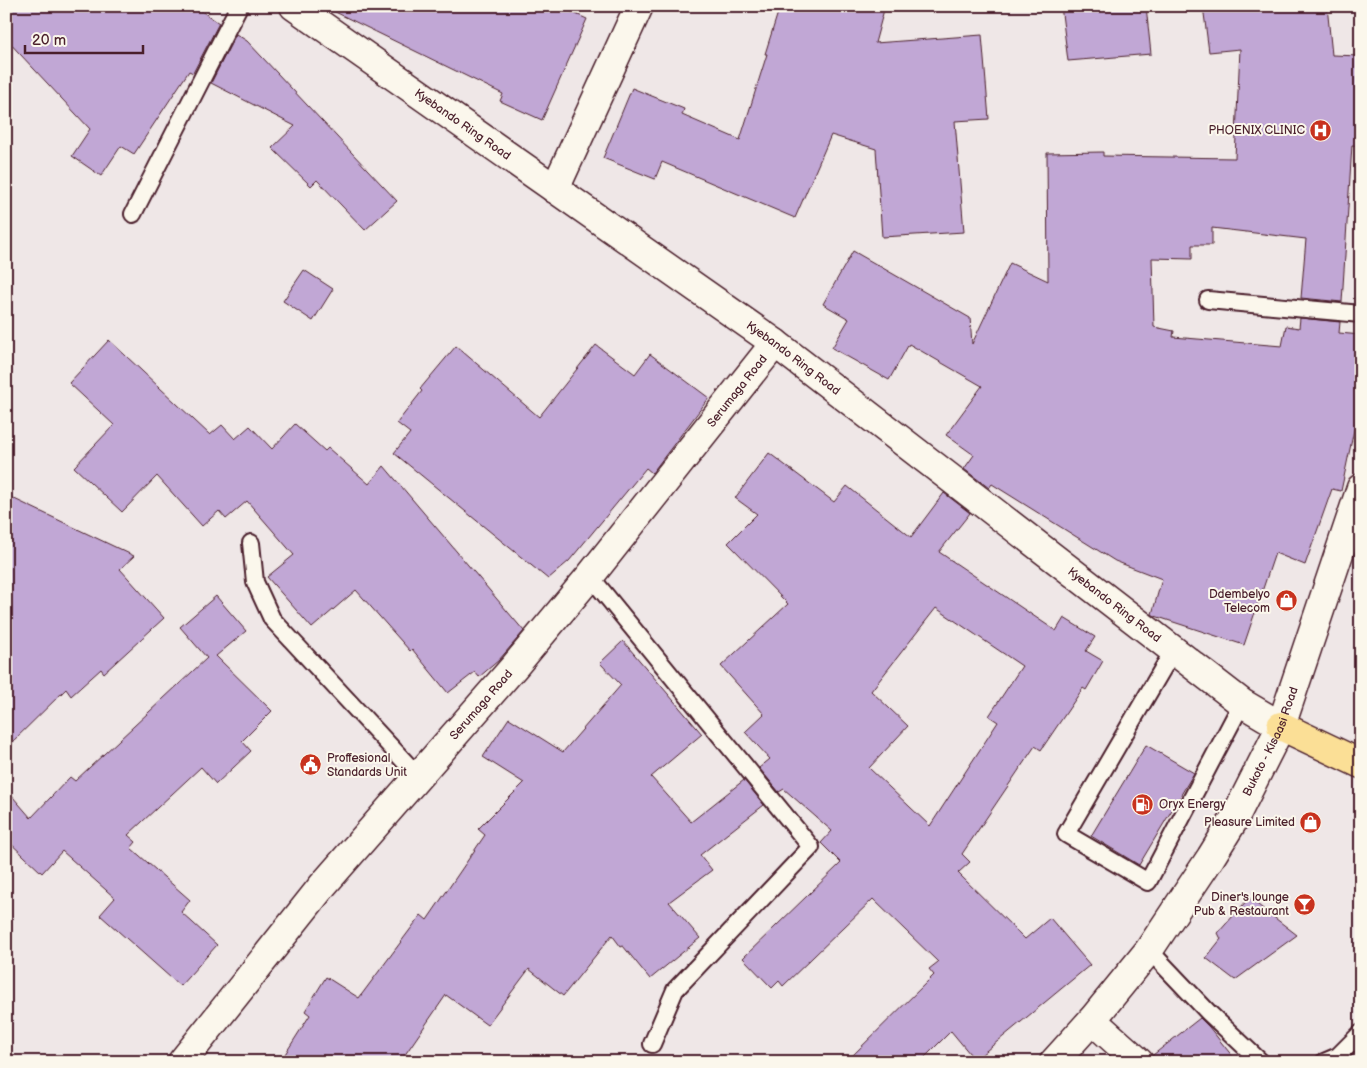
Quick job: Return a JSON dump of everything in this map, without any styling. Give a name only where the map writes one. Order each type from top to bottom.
[{"type":"main road","points":[[1281,726],[1361,764]]},
{"type":"street","name":"Kyebando Ring Road","points":[[294,6],[775,342],[1242,703],[1281,726]]},
{"type":"street","points":[[555,189],[639,6]]},
{"type":"street","name":"Serumaga Road","points":[[182,1062],[323,885],[590,576],[775,342]]},
{"type":"street","name":"Bukoto - Kisaasi Road","points":[[1054,1062],[1092,1020],[1149,950],[1211,858],[1232,823],[1281,726],[1361,488]]},
{"type":"street","points":[[1092,1020],[1139,1062]]},
{"type":"lane","points":[[133,214],[239,6]]},
{"type":"lane","points":[[1208,300],[1361,314]]},
{"type":"lane","points":[[251,543],[255,582],[272,619],[418,776]]},
{"type":"lane","points":[[590,576],[810,847],[675,990],[652,1044]]},
{"type":"lane","points":[[1174,651],[1066,834],[1148,882],[1242,703]]},
{"type":"lane","points":[[1149,950],[1209,1013],[1261,1062]]},
{"type":"lane","points":[[1324,1062],[1338,1056],[1361,1033]]},
{"type":"building","points":[[6,6],[194,6],[219,23],[193,73],[189,71],[134,154],[121,146],[101,176],[72,156],[90,129],[6,39]]},
{"type":"building","points":[[323,6],[558,6],[587,19],[542,120],[500,101],[503,94]]},
{"type":"building","points":[[780,6],[885,6],[875,43],[982,35],[989,119],[955,121],[964,232],[882,237],[876,149],[831,135],[795,218],[662,162],[655,179],[603,158],[632,88],[684,109],[682,115],[740,140]]},
{"type":"building","points":[[1061,6],[1146,6],[1151,54],[1068,61]]},
{"type":"building","points":[[1203,6],[1327,6],[1332,55],[1361,56],[1361,146],[1352,145],[1342,302],[1301,298],[1306,239],[1212,228],[1212,245],[1192,245],[1192,259],[1152,258],[1154,327],[1174,331],[1173,337],[1282,346],[1286,326],[1299,328],[1300,318],[1340,322],[1339,333],[1361,335],[1361,397],[1341,491],[1332,489],[1305,565],[1275,553],[1244,645],[1155,616],[1152,614],[1162,579],[1115,561],[992,484],[989,488],[964,469],[974,455],[946,435],[982,386],[909,344],[889,380],[832,348],[849,319],[823,304],[853,251],[970,318],[972,344],[1010,263],[1048,281],[1047,153],[1103,152],[1103,156],[1235,158],[1240,49],[1209,52]]},
{"type":"building","points":[[236,34],[247,41],[397,201],[365,230],[317,180],[311,186],[272,148],[295,126],[211,83]]},
{"type":"building","points":[[304,270],[333,289],[313,321],[283,301]]},
{"type":"building","points":[[109,340],[210,435],[222,425],[235,439],[250,426],[272,449],[295,424],[325,451],[328,448],[369,484],[384,466],[524,631],[499,660],[479,677],[475,672],[448,693],[412,649],[410,651],[356,590],[312,628],[267,577],[294,555],[247,501],[226,519],[219,511],[202,526],[157,476],[122,512],[74,467],[114,425],[69,383]]},
{"type":"building","points":[[596,345],[635,374],[650,354],[709,398],[652,473],[646,468],[569,561],[548,579],[394,453],[410,433],[397,423],[422,391],[420,389],[456,346],[539,417]]},
{"type":"building","points":[[769,453],[834,502],[847,486],[911,537],[944,493],[970,513],[939,552],[1056,631],[1064,618],[1095,637],[1086,651],[1103,661],[1086,690],[1083,688],[1041,750],[1035,746],[962,854],[970,862],[958,873],[1025,939],[1050,918],[1090,965],[975,1060],[951,1031],[920,1062],[846,1062],[934,975],[929,969],[938,962],[873,899],[783,986],[779,981],[772,988],[743,958],[841,863],[821,843],[832,831],[784,789],[779,792],[759,768],[770,759],[745,732],[764,714],[721,666],[788,604],[728,543],[757,514],[735,498]],"holes":[[[936,608],[1022,666],[989,716],[998,722],[930,826],[869,768],[908,726],[871,691]]]},
{"type":"building","points":[[6,495],[134,556],[120,569],[164,618],[104,673],[101,669],[71,696],[66,689],[6,748]]},
{"type":"building","points":[[216,596],[246,631],[216,656],[272,711],[242,741],[251,751],[216,784],[201,767],[128,835],[136,842],[131,848],[190,900],[181,912],[217,945],[180,986],[100,915],[115,898],[62,851],[42,873],[6,839],[6,789],[31,818],[70,777],[75,781],[207,658],[180,627]]},
{"type":"building","points":[[623,641],[702,734],[651,777],[691,822],[744,780],[764,805],[700,855],[712,870],[669,902],[700,938],[650,979],[612,935],[563,996],[529,969],[487,1025],[446,995],[400,1062],[280,1062],[310,1015],[305,1011],[326,977],[359,998],[421,915],[427,920],[485,835],[478,829],[524,783],[483,757],[509,718],[563,752],[621,685],[600,663]]},
{"type":"building","name":"Oryx Energy","points":[[1146,745],[1194,773],[1139,865],[1091,836]]},
{"type":"building","points":[[1249,898],[1297,935],[1235,980],[1206,958],[1221,939],[1218,933]]},
{"type":"building","points":[[1200,1018],[1237,1062],[1154,1062],[1153,1055]]},
{"type":"place","name":"PHOENIX CLINIC","points":[[1321,130]]},
{"type":"place","name":"Ddembelyo Telecom","points":[[1286,601]]},
{"type":"place","name":"Proffesional Standards Unit","points":[[311,765]]},
{"type":"place","name":"Oryx Energy","points":[[1143,804]]},
{"type":"place","name":"Pleasure Limited","points":[[1311,822]]},
{"type":"place","name":"Diner's lounge Pub & Restaurant","points":[[1305,904]]}]
